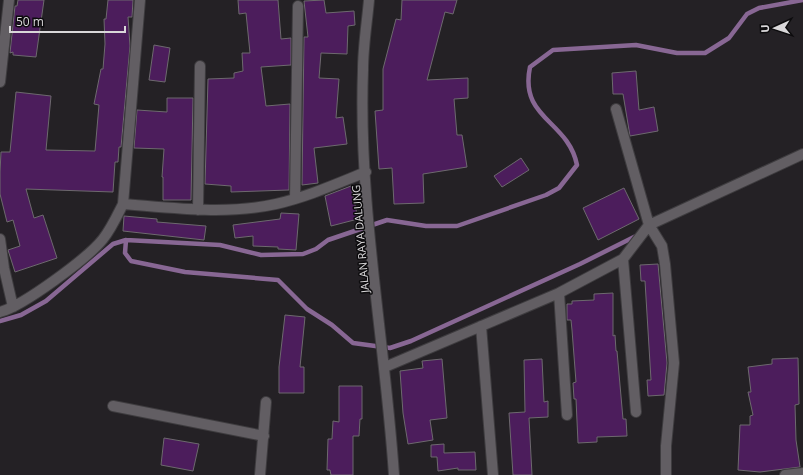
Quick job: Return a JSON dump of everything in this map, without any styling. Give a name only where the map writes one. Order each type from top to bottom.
[{"type":"street","points":[[0,82],[9,0]]},
{"type":"street","points":[[0,312],[13,307],[40,290],[93,250],[111,228],[123,204],[140,0]]},
{"type":"street","name":"JALAN RAYA DALUNG","points":[[369,0],[363,68],[362,105],[370,238],[385,367],[394,475]]},
{"type":"street","points":[[295,199],[298,6]]},
{"type":"street","points":[[198,210],[200,66]]},
{"type":"street","points":[[616,109],[649,225],[662,246],[669,298],[674,363],[666,446],[666,475]]},
{"type":"street","points":[[385,367],[559,293],[623,258],[649,225],[803,154]]},
{"type":"street","points":[[123,204],[198,210],[274,205],[295,199],[366,172]]},
{"type":"street","points":[[0,239],[4,268],[13,307]]},
{"type":"street","points":[[623,258],[636,412]]},
{"type":"street","points":[[559,293],[567,415]]},
{"type":"street","points":[[481,326],[493,475]]},
{"type":"street","points":[[260,475],[266,402]]},
{"type":"street","points":[[113,406],[264,436]]},
{"type":"street","points":[[785,475],[803,473]]},
{"type":"building","points":[[18,0],[44,0],[36,57],[13,55],[13,52],[10,53],[15,6],[17,6]]},
{"type":"building","points":[[108,0],[133,0],[132,17],[128,17],[130,46],[121,147],[119,147],[118,162],[115,162],[113,192],[26,189],[34,218],[43,215],[57,258],[15,272],[8,250],[20,246],[13,220],[7,222],[0,194],[0,172],[1,152],[10,152],[16,92],[51,96],[46,150],[95,151],[99,105],[94,104],[101,69],[103,69],[105,44],[104,19],[106,19]]},
{"type":"building","points":[[238,0],[278,0],[281,39],[291,38],[291,65],[261,67],[266,106],[290,104],[289,190],[231,192],[231,186],[205,184],[208,79],[234,78],[234,73],[243,71],[242,53],[250,53],[246,13],[239,14]]},
{"type":"building","points":[[324,0],[326,13],[354,11],[355,25],[348,26],[347,54],[321,53],[319,78],[339,79],[336,118],[343,117],[347,144],[314,148],[318,183],[302,185],[304,37],[308,37],[304,1]]},
{"type":"building","points":[[402,0],[457,0],[453,14],[445,12],[427,80],[468,78],[468,98],[454,99],[457,135],[462,135],[467,167],[423,174],[424,203],[394,204],[392,168],[379,169],[375,111],[383,110],[383,69],[396,19],[401,20]]},
{"type":"building","points":[[154,45],[170,48],[165,82],[149,80]]},
{"type":"building","points":[[636,71],[639,110],[654,107],[658,131],[630,136],[623,94],[613,94],[612,73]]},
{"type":"building","points":[[167,98],[193,98],[191,200],[163,200],[162,177],[164,149],[134,148],[137,110],[167,112]]},
{"type":"building","points":[[521,158],[529,170],[502,187],[494,176]]},
{"type":"building","points":[[351,186],[358,219],[331,226],[325,196]]},
{"type":"building","points":[[624,188],[639,219],[598,240],[583,208]]},
{"type":"building","points":[[281,213],[299,214],[296,250],[278,249],[278,247],[253,246],[253,236],[235,238],[233,225],[280,219]]},
{"type":"building","points":[[124,216],[157,219],[157,222],[206,226],[204,240],[123,231]]},
{"type":"building","points":[[658,264],[667,363],[664,395],[648,396],[647,380],[651,380],[645,281],[641,281],[640,265]]},
{"type":"building","points":[[613,293],[613,336],[615,335],[623,419],[626,419],[627,436],[597,437],[597,442],[578,443],[576,399],[574,399],[573,383],[576,382],[572,330],[571,320],[567,320],[567,304],[572,304],[572,301],[594,300],[594,294]]},
{"type":"building","points":[[285,315],[305,317],[300,367],[304,367],[304,393],[279,393],[279,367]]},
{"type":"building","points":[[798,358],[799,404],[795,405],[796,440],[800,467],[760,472],[738,470],[740,425],[750,425],[750,416],[753,415],[748,392],[751,392],[748,367],[772,364],[772,359]]},
{"type":"building","points":[[442,359],[447,418],[430,420],[433,440],[408,444],[403,413],[400,371],[423,368],[422,361]]},
{"type":"building","points":[[542,359],[544,402],[548,401],[548,417],[529,418],[532,475],[513,475],[509,413],[525,412],[524,360]]},
{"type":"building","points":[[339,386],[362,386],[362,419],[360,419],[359,436],[353,436],[353,475],[331,475],[330,470],[327,470],[328,439],[332,439],[333,421],[339,422]]},
{"type":"building","points":[[164,438],[199,444],[193,471],[161,465]]},
{"type":"building","points":[[444,444],[444,453],[475,452],[476,470],[458,470],[458,468],[438,471],[437,457],[431,457],[431,445]]},
{"type":"waterway","points":[[0,321],[21,315],[46,301],[113,244],[126,240],[220,245],[261,255],[303,254],[316,249],[328,240],[387,220],[426,226],[457,226],[546,195],[559,188],[577,165],[572,150],[564,138],[546,119],[531,98],[528,84],[530,67],[553,50],[636,45],[677,53],[705,53],[729,38],[747,14],[759,8],[803,0]]},
{"type":"waterway","points":[[126,240],[125,253],[131,261],[185,272],[278,280],[307,309],[332,325],[353,343],[390,348],[411,341],[580,264],[638,235]]}]
